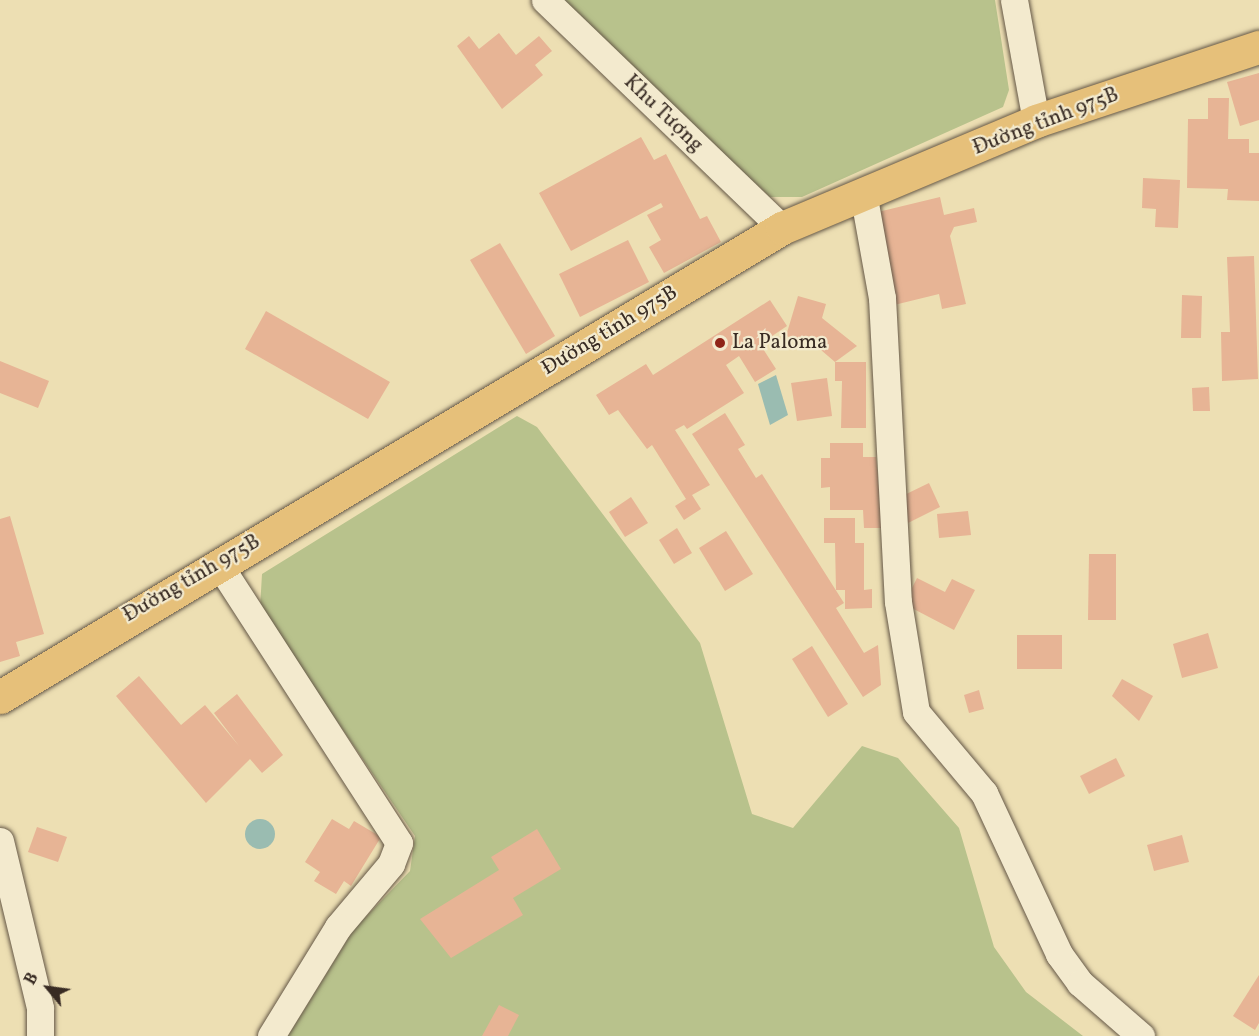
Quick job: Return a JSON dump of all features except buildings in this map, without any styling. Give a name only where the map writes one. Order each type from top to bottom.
[{"type":"main road","name":"Đường tỉnh 975B","points":[[0,697],[218,563],[782,228],[864,198],[1036,121],[1259,47]]},
{"type":"street","name":"Khu Tượng","points":[[544,0],[782,228]]},
{"type":"street","points":[[1014,0],[1036,121]]},
{"type":"street","points":[[864,198],[882,298],[898,602],[916,712],[984,793],[1059,954],[1080,983],[1141,1036]]},
{"type":"street","points":[[218,563],[399,843],[391,864],[338,927],[271,1036]]},
{"type":"street","points":[[0,841],[40,1008],[40,1036]]},
{"type":"green space","points":[[559,0],[995,0],[1009,90],[1003,107],[802,197],[770,197]]},
{"type":"green space","points":[[517,416],[537,427],[700,643],[752,814],[793,828],[862,746],[898,758],[959,828],[994,947],[1026,992],[1083,1036],[288,1036],[354,929],[410,871],[415,836],[260,608],[262,574]]},
{"type":"water","points":[[776,375],[788,415],[770,425],[758,384]]},
{"type":"water","points":[[260,819],[266,820],[274,828],[274,840],[266,848],[260,849],[254,848],[246,840],[245,834],[246,828],[254,820]]},
{"type":"place","name":"La Paloma","points":[[720,343]]}]
